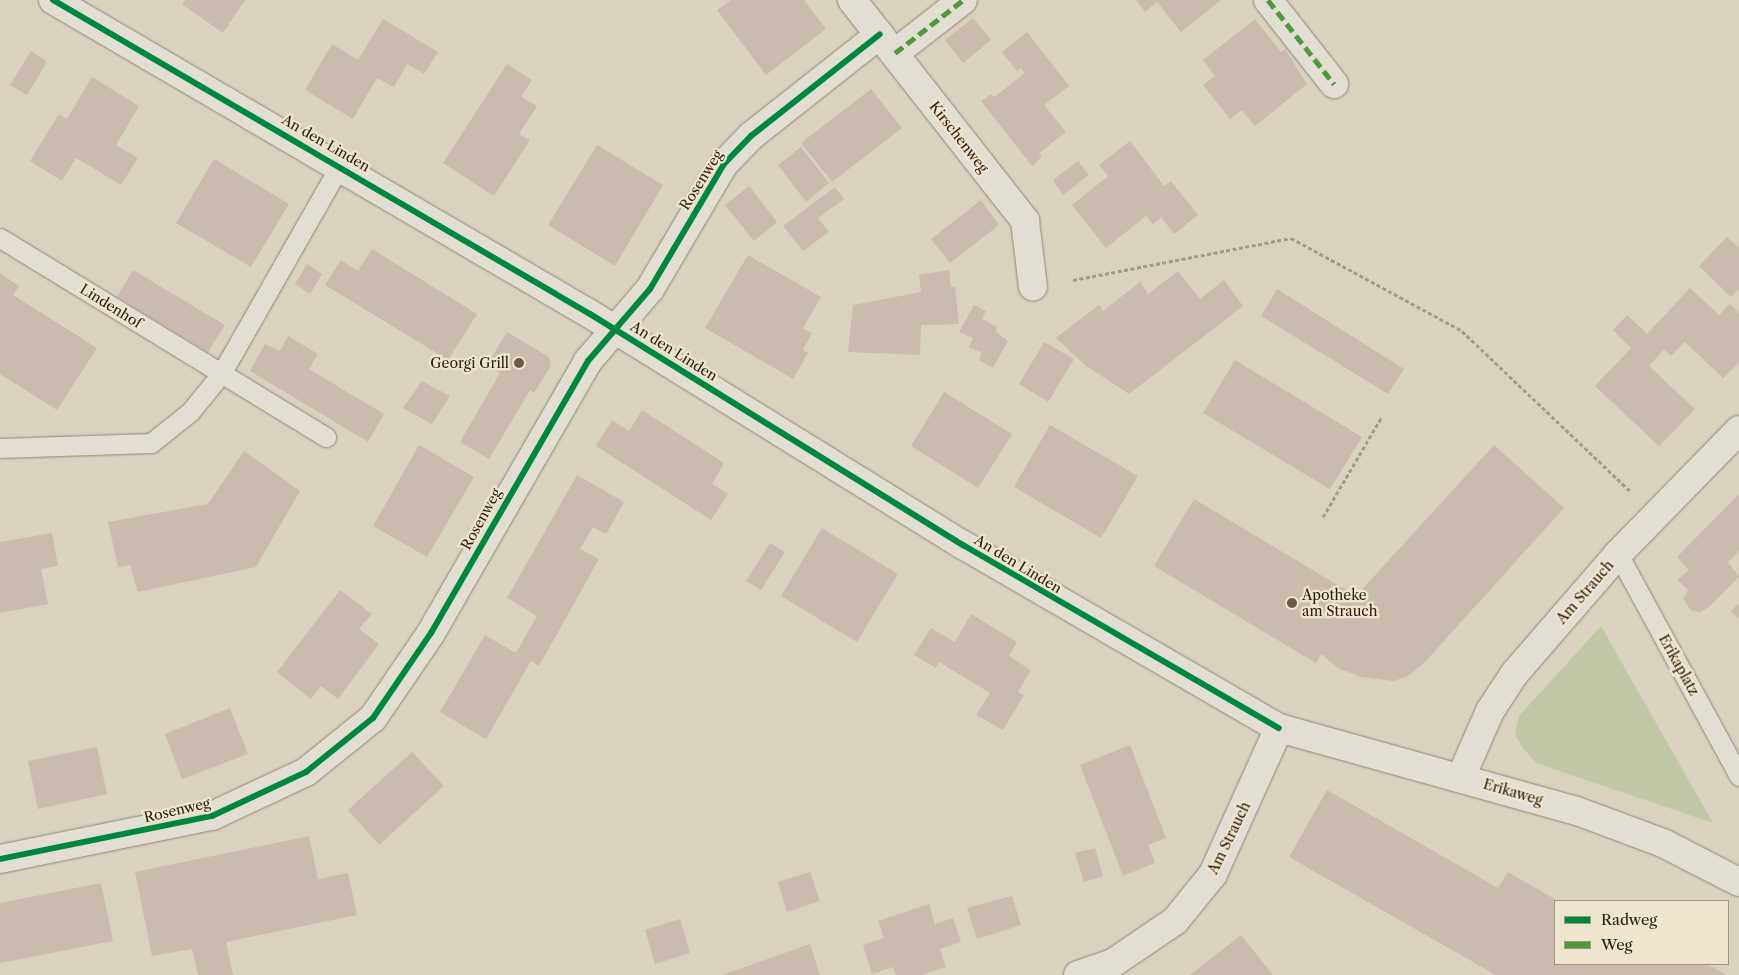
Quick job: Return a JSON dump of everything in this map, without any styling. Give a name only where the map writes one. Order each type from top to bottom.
[{"type":"street","name":"An den Linden","points":[[53,0],[340,166],[615,329],[963,546],[1279,728]]},
{"type":"street","name":"Kirschenweg","points":[[852,0],[1025,221],[1033,287]]},
{"type":"street","name":"Rosenweg","points":[[0,859],[212,816],[306,772],[373,718],[431,633],[588,361],[650,289],[724,164],[737,148],[887,44],[963,0]]},
{"type":"street","points":[[1268,0],[1334,84]]},
{"type":"street","name":"Am Strauch","points":[[1461,777],[1490,711],[1515,673],[1618,554],[1739,430]]},
{"type":"street","name":"Erikaweg","points":[[1279,728],[1461,777],[1577,811],[1663,843],[1739,882]]},
{"type":"street","name":"Am Strauch","points":[[1078,975],[1113,962],[1181,915],[1213,874],[1279,728]]},
{"type":"lane","points":[[0,448],[151,443],[190,412],[221,374],[340,166]]},
{"type":"lane","name":"Lindenhof","points":[[0,238],[221,374],[326,436]]},
{"type":"lane","name":"Erikaplatz","points":[[1618,554],[1739,776]]},
{"type":"path","points":[[1073,280],[1291,238],[1462,331],[1639,499]]},
{"type":"path","points":[[1323,517],[1381,418]]},
{"type":"green space","points":[[1601,626],[1713,823],[1536,763],[1523,748],[1515,734],[1519,716]]},
{"type":"building","points":[[185,0],[245,0],[223,33],[182,4]]},
{"type":"building","points":[[731,0],[804,0],[826,29],[766,75],[717,10]]},
{"type":"building","points":[[1136,0],[1221,0],[1181,32],[1157,2],[1145,12]]},
{"type":"building","points":[[973,18],[991,40],[963,63],[945,40]]},
{"type":"building","points":[[383,19],[438,52],[424,74],[407,64],[394,87],[377,78],[353,119],[305,90],[332,44],[358,60]]},
{"type":"building","points":[[1255,19],[1281,52],[1285,49],[1307,84],[1255,126],[1242,110],[1230,119],[1203,85],[1215,76],[1203,60]]},
{"type":"building","points":[[1027,32],[1069,86],[1044,105],[1066,132],[1039,153],[1042,157],[1032,166],[981,101],[991,94],[994,97],[1025,73],[1021,68],[1017,71],[1002,52]]},
{"type":"building","points":[[31,51],[47,62],[27,95],[10,85]]},
{"type":"building","points":[[507,64],[532,80],[521,97],[537,106],[519,134],[530,140],[494,196],[443,163]]},
{"type":"building","points":[[92,77],[139,106],[116,145],[138,158],[121,185],[76,158],[62,181],[30,161],[59,114],[67,119]]},
{"type":"building","points":[[871,89],[902,128],[832,182],[801,143]]},
{"type":"building","points":[[1130,141],[1164,186],[1171,181],[1198,215],[1174,234],[1161,217],[1153,224],[1146,216],[1106,248],[1072,205],[1108,176],[1099,165]]},
{"type":"building","points":[[597,145],[663,185],[615,266],[548,225]]},
{"type":"building","points":[[801,147],[829,183],[806,202],[778,165]]},
{"type":"building","points":[[214,159],[289,204],[251,267],[176,223]]},
{"type":"building","points":[[1078,161],[1089,175],[1063,195],[1053,180]]},
{"type":"building","points":[[749,186],[777,222],[754,241],[725,205]]},
{"type":"building","points":[[835,187],[844,199],[818,218],[829,232],[803,251],[783,226]]},
{"type":"building","points":[[981,200],[999,225],[950,263],[931,239]]},
{"type":"building","points":[[1727,237],[1739,248],[1739,289],[1731,297],[1699,266]]},
{"type":"building","points":[[372,249],[477,314],[448,360],[325,285],[341,260],[358,271]]},
{"type":"building","points":[[748,255],[821,297],[803,328],[812,333],[803,350],[808,353],[793,379],[705,328]]},
{"type":"building","points":[[307,264],[322,274],[310,294],[295,284]]},
{"type":"building","points":[[133,270],[225,325],[208,352],[117,297]]},
{"type":"building","points":[[949,270],[951,287],[955,286],[959,324],[921,325],[920,355],[848,352],[853,305],[921,292],[919,275]]},
{"type":"building","points":[[1178,271],[1200,299],[1224,280],[1243,306],[1129,394],[1085,365],[1056,338],[1099,305],[1103,311],[1140,282],[1148,294]]},
{"type":"building","points":[[0,273],[19,286],[13,295],[97,348],[57,410],[0,374]]},
{"type":"building","points":[[1690,288],[1719,315],[1730,304],[1739,313],[1739,362],[1723,378],[1685,342],[1671,356],[1664,349],[1649,366],[1695,409],[1659,446],[1595,386],[1631,348],[1613,330],[1627,315],[1647,334]]},
{"type":"building","points":[[1277,289],[1404,369],[1388,394],[1261,316]]},
{"type":"building","points":[[974,305],[986,311],[982,319],[997,327],[996,332],[1008,341],[993,368],[979,360],[982,353],[969,347],[973,338],[959,332]]},
{"type":"building","points":[[507,332],[549,357],[551,366],[534,393],[530,390],[489,459],[460,442],[500,373],[487,365]]},
{"type":"building","points":[[288,336],[318,354],[309,369],[384,414],[368,442],[250,371],[265,344],[280,351]]},
{"type":"building","points":[[1044,342],[1074,359],[1048,402],[1019,384]]},
{"type":"building","points":[[1235,360],[1362,437],[1330,489],[1203,413]]},
{"type":"building","points":[[422,381],[450,396],[432,424],[403,408]]},
{"type":"building","points":[[944,392],[1012,434],[978,488],[911,446]]},
{"type":"building","points":[[642,410],[724,463],[712,484],[728,494],[711,520],[596,446],[612,420],[629,431]]},
{"type":"building","points":[[1050,425],[1138,476],[1101,538],[1014,487]]},
{"type":"building","points":[[419,445],[474,477],[427,557],[373,526]]},
{"type":"building","points":[[1494,445],[1564,508],[1425,662],[1408,676],[1394,681],[1361,677],[1338,668],[1321,654],[1316,663],[1154,566],[1194,499],[1356,596]]},
{"type":"building","points":[[244,451],[300,491],[256,567],[138,592],[130,565],[118,567],[108,522],[208,504]]},
{"type":"building","points":[[577,475],[624,502],[606,534],[593,527],[580,549],[599,559],[539,666],[531,661],[486,739],[440,712],[485,635],[516,653],[537,616],[507,598]]},
{"type":"building","points":[[1739,494],[1739,551],[1728,562],[1739,577],[1709,607],[1700,612],[1690,610],[1683,598],[1688,590],[1677,580],[1689,570],[1677,557]]},
{"type":"building","points":[[822,528],[898,574],[857,642],[781,596]]},
{"type":"building","points":[[52,533],[58,566],[41,569],[48,604],[0,613],[0,542]]},
{"type":"building","points":[[770,543],[785,552],[761,590],[746,581]]},
{"type":"building","points":[[340,590],[372,614],[359,629],[379,644],[338,699],[321,686],[311,699],[277,672]]},
{"type":"building","points":[[1739,603],[1739,619],[1731,611]]},
{"type":"building","points":[[971,614],[1017,642],[1009,656],[1031,670],[1018,692],[1024,695],[1003,730],[976,715],[990,693],[939,662],[936,668],[914,655],[931,628],[955,642]]},
{"type":"building","points":[[230,708],[248,754],[182,779],[165,734]]},
{"type":"building","points":[[1130,745],[1166,838],[1148,845],[1155,863],[1123,876],[1080,765]]},
{"type":"building","points":[[97,747],[107,794],[38,809],[28,761]]},
{"type":"building","points":[[412,752],[444,786],[379,845],[348,810]]},
{"type":"building","points":[[1327,790],[1498,888],[1508,872],[1556,900],[1554,900],[1554,965],[1709,965],[1727,975],[1496,975],[1289,857]]},
{"type":"building","points":[[309,836],[318,879],[348,873],[357,915],[226,942],[233,975],[198,975],[192,949],[152,956],[135,872]]},
{"type":"building","points":[[1095,848],[1103,876],[1084,882],[1075,853]]},
{"type":"building","points":[[810,872],[820,901],[787,912],[778,882]]},
{"type":"building","points":[[101,883],[113,941],[0,963],[0,903]]},
{"type":"building","points":[[1012,896],[1021,925],[977,939],[967,908]]},
{"type":"building","points":[[929,904],[935,924],[953,918],[961,942],[940,949],[946,967],[921,975],[896,975],[893,967],[872,974],[863,945],[884,938],[878,921]]},
{"type":"building","points":[[680,919],[690,953],[655,964],[645,930]]},
{"type":"building","points":[[1241,935],[1273,975],[1190,975]]},
{"type":"building","points":[[810,944],[820,975],[722,975]]},
{"type":"marked path","points":[[895,53],[963,0]]},
{"type":"marked path","points":[[1268,0],[1334,84]]},
{"type":"cycle path","points":[[53,0],[590,314],[963,545],[1279,728]]},
{"type":"cycle path","points":[[0,859],[212,816],[306,772],[373,718],[431,633],[588,361],[650,289],[724,164],[751,136],[880,34]]},
{"type":"place","name":"Georgi Grill","points":[[519,363]]},
{"type":"place","name":"Apotheke am Strauch","points":[[1292,603]]}]
